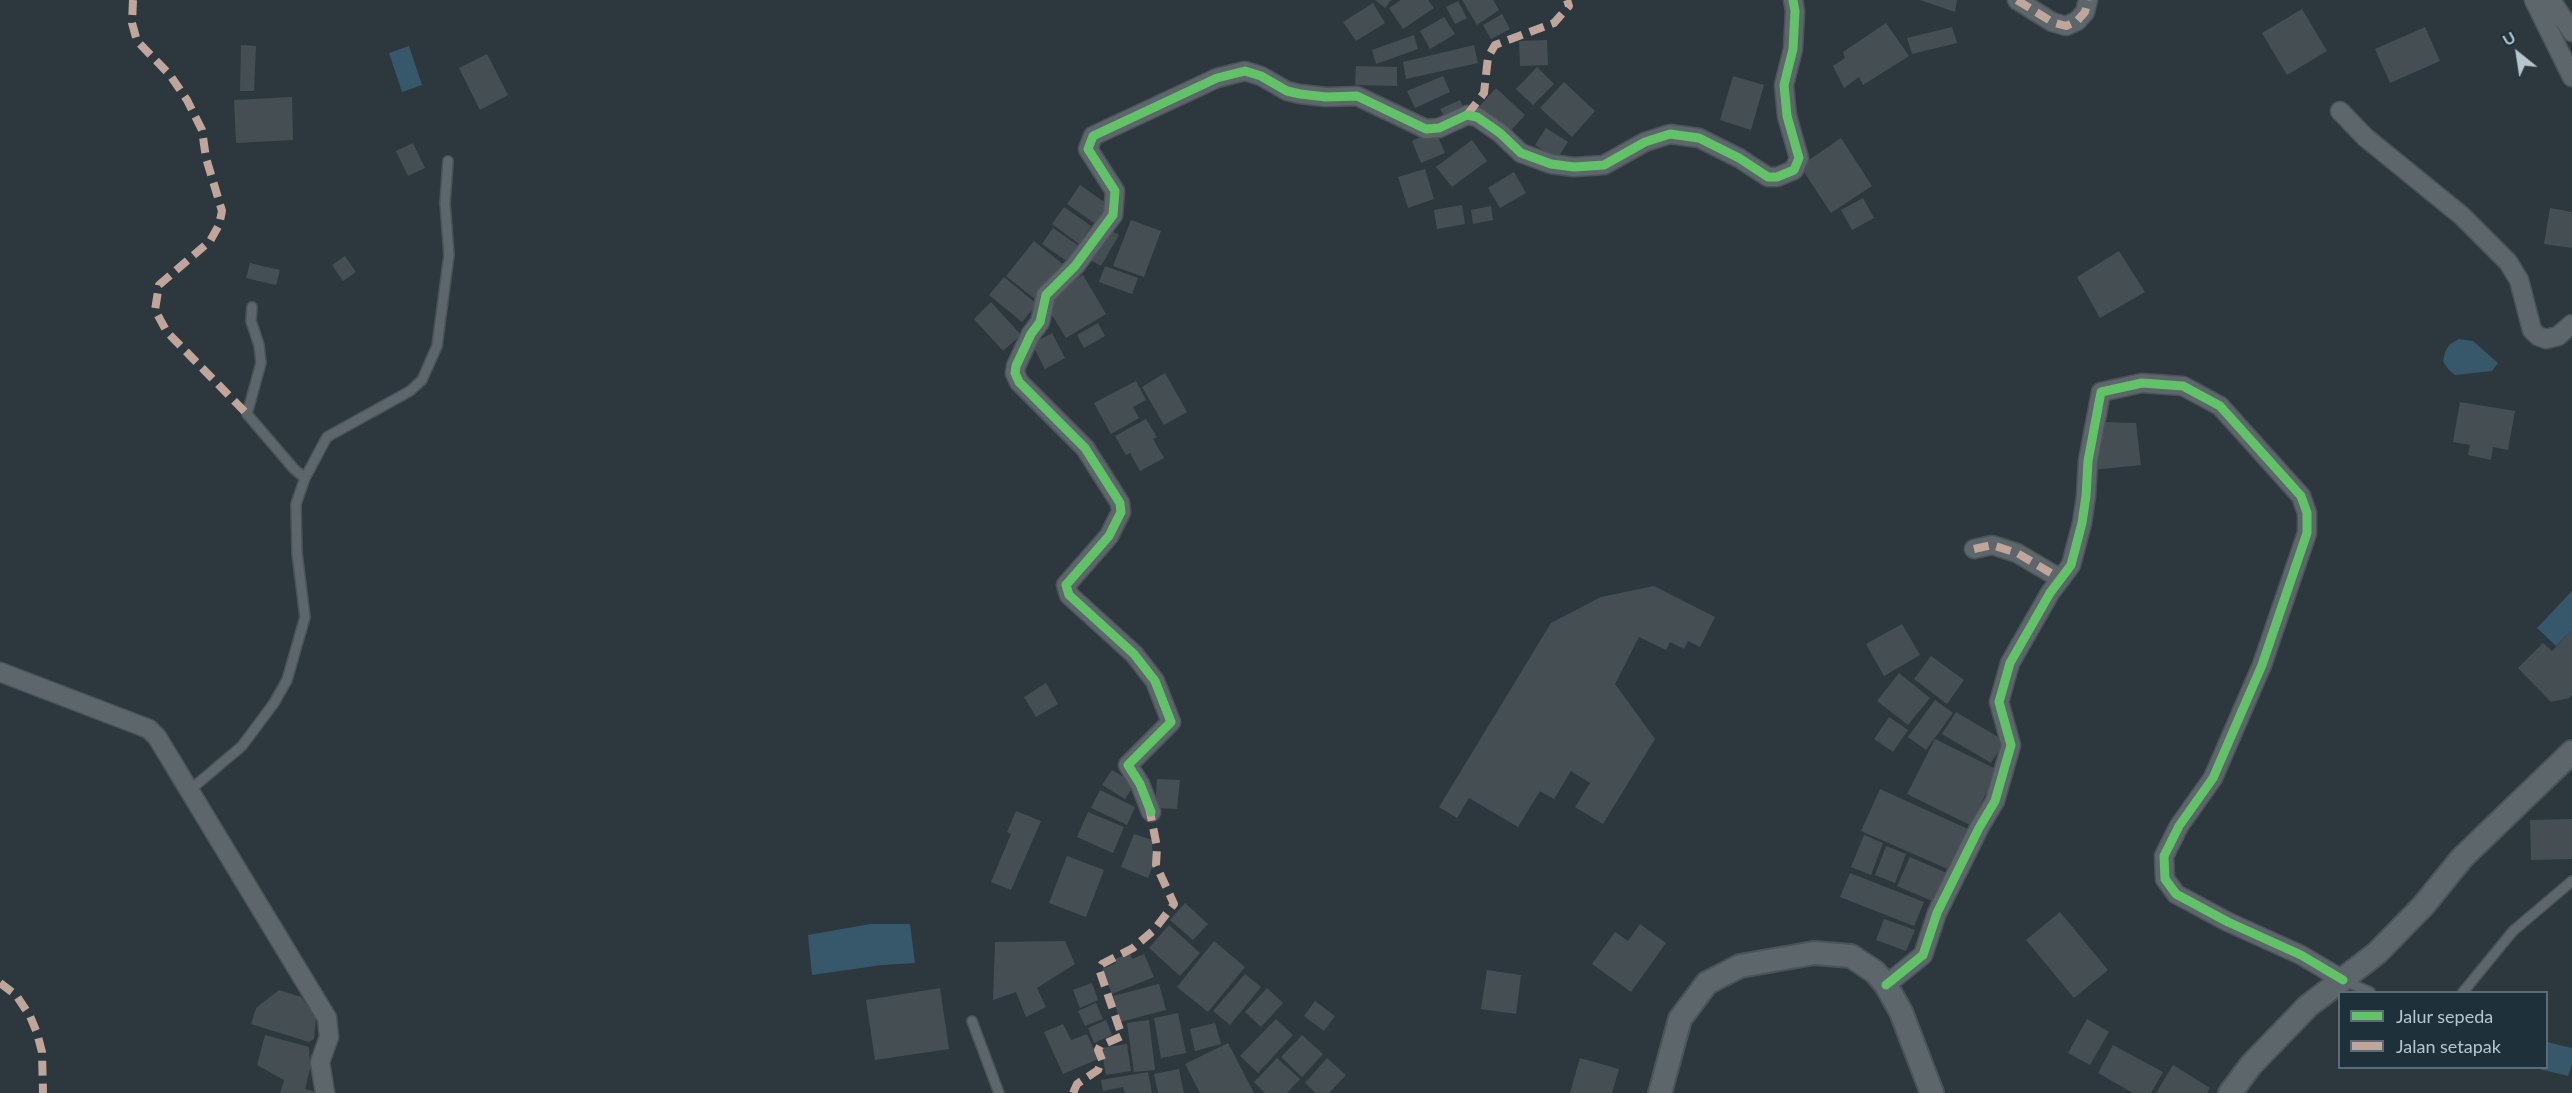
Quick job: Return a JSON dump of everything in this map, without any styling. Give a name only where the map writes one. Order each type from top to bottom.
[{"type":"street","points":[[1151,812],[1140,784],[1128,765],[1172,722],[1155,681],[1134,654],[1069,595],[1066,585],[1108,536],[1122,512],[1120,503],[1085,448],[1019,382],[1015,373],[1031,334],[1040,322],[1046,295],[1075,266],[1113,214],[1115,192],[1088,149],[1094,136],[1217,78],[1245,71],[1261,76],[1293,92],[1326,97],[1357,96],[1426,129],[1438,128],[1467,115],[1477,117],[1500,133],[1521,153],[1551,164],[1574,167],[1604,165],[1645,142],[1670,134],[1699,138],[1739,158],[1768,177],[1777,177],[1794,170],[1799,158],[1787,116],[1784,85],[1793,50],[1795,11],[1793,0]]},
{"type":"street","points":[[2017,0],[2052,22],[2066,26],[2077,21],[2085,12],[2088,0]]},
{"type":"street","points":[[2534,0],[2572,77]]},
{"type":"street","points":[[2551,0],[2572,32]]},
{"type":"street","points":[[2340,111],[2366,137],[2462,216],[2508,262],[2519,280],[2532,330],[2538,336],[2546,339],[2558,336],[2572,324]]},
{"type":"street","points":[[1886,985],[1923,955],[1937,913],[1995,801],[2011,745],[1999,702],[2010,663],[2071,565],[2082,523],[2088,461],[2101,392],[2142,382],[2183,386],[2220,406],[2301,496],[2307,513],[2307,533],[2262,665],[2213,778],[2179,826],[2164,856],[2165,879],[2176,894],[2228,922],[2301,955],[2343,980]]},
{"type":"street","points":[[1974,549],[1992,545],[2017,554],[2061,579]]},
{"type":"street","points":[[0,672],[149,729],[157,737],[327,1018],[329,1037],[320,1062],[325,1093]]},
{"type":"street","points":[[2230,1093],[2251,1065],[2308,1006],[2385,945],[2423,906],[2462,858],[2572,752]]},
{"type":"street","points":[[1660,1093],[1680,1019],[1707,982],[1740,966],[1814,953],[1851,956],[1875,972],[1886,985],[1901,1012],[1932,1093]]},
{"type":"lane","points":[[190,790],[242,746],[274,703],[287,681],[304,617],[297,553],[296,504],[305,478],[327,437],[390,403],[422,380],[437,346],[449,255],[445,203],[448,161]]},
{"type":"lane","points":[[252,307],[251,321],[259,345],[261,363],[247,414],[294,469],[305,478]]},
{"type":"lane","points":[[2465,991],[2513,931],[2572,881]]},
{"type":"lane","points":[[2343,980],[2366,991]]},
{"type":"lane","points":[[972,1021],[999,1093]]},
{"type":"water","points":[[409,46],[422,85],[402,92],[389,53]]},
{"type":"water","points":[[2459,339],[2473,341],[2498,363],[2492,371],[2455,375],[2448,369],[2443,361],[2445,352],[2450,344]]},
{"type":"water","points":[[2572,591],[2572,630],[2556,646],[2537,628]]},
{"type":"water","points":[[870,924],[910,924],[915,963],[882,965],[812,975],[808,935]]},
{"type":"water","points":[[2548,1042],[2572,1048],[2572,1064],[2568,1076],[2539,1069],[2548,1069]]},
{"type":"building","points":[[1375,0],[1391,0],[1385,8]]},
{"type":"building","points":[[1401,0],[1428,0],[1434,8],[1403,29],[1389,8]]},
{"type":"building","points":[[1462,0],[1493,0],[1499,10],[1477,25]]},
{"type":"building","points":[[1920,0],[1957,0],[1955,12]]},
{"type":"building","points":[[1458,1],[1467,18],[1455,24],[1446,7]]},
{"type":"building","points":[[1373,3],[1385,23],[1356,41],[1343,22]]},
{"type":"building","points":[[2302,9],[2327,51],[2287,75],[2262,33]]},
{"type":"building","points":[[1502,14],[1510,29],[1491,39],[1483,25]]},
{"type":"building","points":[[1444,17],[1455,34],[1430,49],[1420,31]]},
{"type":"building","points":[[1886,23],[1909,56],[1863,85],[1859,77],[1844,88],[1833,66],[1845,58],[1843,52]]},
{"type":"building","points":[[1952,27],[1957,43],[1912,54],[1907,38]]},
{"type":"building","points":[[2425,27],[2440,61],[2390,83],[2375,49]]},
{"type":"building","points":[[1414,35],[1418,49],[1376,64],[1372,50]]},
{"type":"building","points":[[1547,40],[1548,65],[1520,66],[1519,41]]},
{"type":"building","points":[[241,45],[256,46],[254,91],[240,91]]},
{"type":"building","points":[[1474,45],[1478,63],[1406,79],[1403,62]]},
{"type":"building","points":[[487,54],[508,95],[480,110],[459,68]]},
{"type":"building","points":[[1356,66],[1397,67],[1397,86],[1355,85]]},
{"type":"building","points":[[1537,67],[1554,84],[1533,105],[1516,89]]},
{"type":"building","points":[[1443,76],[1450,92],[1415,108],[1407,91]]},
{"type":"building","points":[[1733,76],[1764,85],[1751,130],[1720,120]]},
{"type":"building","points":[[1564,82],[1595,111],[1572,137],[1540,108]]},
{"type":"building","points":[[1496,88],[1525,115],[1507,135],[1478,108]]},
{"type":"building","points":[[292,97],[293,140],[236,143],[234,100]]},
{"type":"building","points":[[1460,100],[1465,111],[1446,120],[1440,109]]},
{"type":"building","points":[[1546,128],[1568,142],[1557,159],[1535,145]]},
{"type":"building","points":[[1435,130],[1445,153],[1421,163],[1412,141]]},
{"type":"building","points":[[1841,138],[1872,186],[1831,213],[1800,166]]},
{"type":"building","points":[[1472,140],[1487,161],[1452,187],[1436,167]]},
{"type":"building","points":[[413,143],[425,168],[408,176],[396,151]]},
{"type":"building","points":[[1425,169],[1434,199],[1408,208],[1398,177]]},
{"type":"building","points":[[1514,172],[1526,193],[1500,208],[1488,188]]},
{"type":"building","points":[[1080,185],[1110,206],[1097,225],[1067,204]]},
{"type":"building","points":[[1863,198],[1874,218],[1852,230],[1841,210]]},
{"type":"building","points":[[1462,205],[1465,224],[1437,229],[1434,210]]},
{"type":"building","points":[[1491,206],[1493,220],[1473,224],[1471,210]]},
{"type":"building","points":[[1064,207],[1091,226],[1079,244],[1052,224]]},
{"type":"building","points":[[2550,208],[2572,212],[2572,248],[2544,244]]},
{"type":"building","points":[[1131,220],[1161,231],[1144,277],[1113,266]]},
{"type":"building","points":[[1105,227],[1119,235],[1101,266],[1087,258]]},
{"type":"building","points":[[1053,228],[1079,246],[1068,262],[1042,244]]},
{"type":"building","points":[[1034,241],[1064,265],[1036,300],[1006,276]]},
{"type":"building","points":[[2119,251],[2145,292],[2100,318],[2077,277]]},
{"type":"building","points":[[345,256],[356,272],[343,281],[332,265]]},
{"type":"building","points":[[250,263],[280,270],[276,285],[246,278]]},
{"type":"building","points":[[1105,266],[1138,278],[1132,294],[1099,282]]},
{"type":"building","points":[[1083,275],[1106,314],[1066,338],[1047,307],[1054,303],[1050,295]]},
{"type":"building","points":[[1004,277],[1037,304],[1022,322],[989,295]]},
{"type":"building","points":[[991,302],[1021,335],[1003,351],[974,319]]},
{"type":"building","points":[[1098,323],[1105,336],[1084,348],[1077,335]]},
{"type":"building","points":[[1052,333],[1065,358],[1045,369],[1032,344]]},
{"type":"building","points":[[1165,373],[1187,412],[1164,425],[1142,387]]},
{"type":"building","points":[[1136,381],[1146,400],[1133,407],[1139,418],[1111,434],[1094,403]]},
{"type":"building","points":[[2460,402],[2515,411],[2508,450],[2493,447],[2491,460],[2468,455],[2470,445],[2453,442]]},
{"type":"building","points":[[1146,419],[1157,437],[1153,439],[1164,458],[1140,471],[1130,453],[1126,455],[1115,436]]},
{"type":"building","points":[[2101,422],[2136,423],[2141,465],[2092,470]]},
{"type":"building","points":[[1654,586],[1715,617],[1700,647],[1688,641],[1684,649],[1670,642],[1666,650],[1639,637],[1615,684],[1655,739],[1603,824],[1575,807],[1590,783],[1571,771],[1554,799],[1540,791],[1518,827],[1469,798],[1457,818],[1439,807],[1551,623],[1601,597]]},
{"type":"building","points":[[1902,624],[1920,655],[1884,676],[1866,644]]},
{"type":"building","points":[[2572,630],[2572,695],[2569,698],[2551,702],[2518,668],[2543,643],[2552,651]]},
{"type":"building","points":[[1931,656],[1964,680],[1947,704],[1914,679]]},
{"type":"building","points":[[1899,673],[1930,698],[1908,725],[1877,701]]},
{"type":"building","points":[[1046,683],[1058,704],[1036,717],[1024,697]]},
{"type":"building","points":[[1935,700],[1953,713],[1926,750],[1908,737]]},
{"type":"building","points":[[1956,712],[2005,741],[1991,763],[1942,734]]},
{"type":"building","points":[[1889,717],[1908,730],[1893,752],[1874,739]]},
{"type":"building","points":[[1935,739],[1998,770],[1970,825],[1907,794]]},
{"type":"building","points":[[1112,770],[1135,784],[1125,799],[1102,785]]},
{"type":"building","points":[[1157,779],[1180,780],[1177,809],[1155,808]]},
{"type":"building","points":[[1880,789],[1968,829],[1950,870],[1861,831]]},
{"type":"building","points":[[1100,790],[1135,807],[1127,825],[1091,808]]},
{"type":"building","points":[[1016,811],[1041,821],[1011,890],[991,882],[1011,834],[1007,832]]},
{"type":"building","points":[[1088,812],[1124,827],[1113,853],[1077,837]]},
{"type":"building","points":[[2572,819],[2572,859],[2531,860],[2530,820]]},
{"type":"building","points":[[1134,834],[1152,840],[1153,865],[1148,878],[1121,867]]},
{"type":"building","points":[[1864,835],[1883,843],[1871,875],[1851,867]]},
{"type":"building","points":[[1886,846],[1906,854],[1895,883],[1875,875]]},
{"type":"building","points":[[1067,856],[1104,870],[1086,917],[1049,903]]},
{"type":"building","points":[[1910,857],[1949,874],[1937,903],[1897,886]]},
{"type":"building","points":[[1850,873],[1924,902],[1914,926],[1840,897]]},
{"type":"building","points":[[1185,903],[1208,924],[1193,940],[1170,920]]},
{"type":"building","points":[[2060,912],[2108,970],[2074,998],[2026,940]]},
{"type":"building","points":[[1884,919],[1915,930],[1906,951],[1876,940]]},
{"type":"building","points":[[1640,924],[1666,943],[1631,992],[1592,964],[1615,932],[1628,941]]},
{"type":"building","points":[[1169,925],[1200,953],[1180,976],[1149,948]]},
{"type":"building","points":[[1065,941],[1075,964],[1037,988],[1046,1007],[1026,1017],[1016,992],[993,1000],[995,942]]},
{"type":"building","points":[[1214,941],[1245,967],[1208,1012],[1177,987]]},
{"type":"building","points":[[1130,953],[1132,959],[1144,954],[1154,977],[1112,994],[1102,969],[1116,963],[1115,959]]},
{"type":"building","points":[[1487,970],[1521,975],[1516,1014],[1481,1009]]},
{"type":"building","points":[[1245,974],[1261,987],[1230,1025],[1213,1011]]},
{"type":"building","points":[[1092,983],[1098,1000],[1080,1008],[1073,990]]},
{"type":"building","points":[[1159,984],[1166,1010],[1120,1022],[1113,996]]},
{"type":"building","points":[[940,988],[949,1049],[875,1060],[866,1000]]},
{"type":"building","points":[[1267,988],[1283,1003],[1261,1027],[1245,1012]]},
{"type":"building","points":[[279,990],[301,997],[316,1017],[314,1039],[309,1042],[251,1024],[256,1008]]},
{"type":"building","points":[[1315,1001],[1335,1016],[1324,1031],[1304,1016]]},
{"type":"building","points":[[1096,1003],[1103,1019],[1085,1026],[1078,1011]]},
{"type":"building","points":[[1178,1013],[1186,1053],[1161,1058],[1154,1018]]},
{"type":"building","points":[[1276,1019],[1293,1035],[1258,1073],[1240,1056]]},
{"type":"building","points":[[2087,1019],[2109,1032],[2090,1065],[2068,1053]]},
{"type":"building","points":[[1106,1020],[1112,1035],[1094,1043],[1088,1028]]},
{"type":"building","points":[[1149,1020],[1155,1070],[1134,1072],[1127,1023]]},
{"type":"building","points":[[1215,1023],[1221,1044],[1195,1051],[1190,1029]]},
{"type":"building","points":[[1063,1024],[1071,1040],[1087,1034],[1098,1059],[1063,1074],[1044,1032]]},
{"type":"building","points":[[265,1035],[309,1047],[310,1069],[305,1089],[320,1093],[280,1093],[284,1080],[257,1065]]},
{"type":"building","points":[[1302,1035],[1323,1054],[1302,1077],[1281,1057]]},
{"type":"building","points":[[1228,1043],[1254,1093],[1200,1093],[1185,1064]]},
{"type":"building","points":[[1127,1044],[1131,1071],[1106,1075],[1101,1048]]},
{"type":"building","points":[[2113,1045],[2163,1072],[2151,1093],[2133,1093],[2098,1073]]},
{"type":"building","points":[[1277,1058],[1300,1079],[1287,1093],[1265,1093],[1254,1082]]},
{"type":"building","points":[[1327,1058],[1346,1075],[1329,1093],[1316,1093],[1305,1083]]},
{"type":"building","points":[[1580,1058],[1619,1069],[1612,1093],[1570,1093]]},
{"type":"building","points":[[2173,1065],[2210,1088],[2207,1093],[2156,1093]]},
{"type":"building","points":[[1179,1069],[1184,1093],[1158,1093],[1154,1074]]},
{"type":"building","points":[[1148,1072],[1152,1093],[1125,1093],[1123,1087],[1103,1091],[1101,1080]]},
{"type":"marked path","points":[[133,0],[132,23],[137,41],[170,75],[187,100],[202,130],[206,158],[222,211],[219,225],[210,241],[159,285],[155,310],[167,332],[247,414]]},
{"type":"marked path","points":[[1467,115],[1484,93],[1488,57],[1495,45],[1554,23],[1569,6],[1567,0]]},
{"type":"marked path","points":[[2017,0],[2052,22],[2066,26],[2077,21],[2085,12],[2088,0]]},
{"type":"marked path","points":[[1974,549],[1992,545],[2017,553],[2061,579]]},
{"type":"marked path","points":[[1073,1093],[1077,1084],[1098,1070],[1102,1060],[1098,1050],[1100,1046],[1122,1036],[1099,969],[1102,964],[1133,948],[1154,930],[1174,904],[1156,865],[1157,847],[1149,807]]},
{"type":"marked path","points":[[0,983],[16,995],[30,1016],[37,1033],[42,1052],[43,1093]]},
{"type":"cycle path","points":[[1151,812],[1140,784],[1128,765],[1171,722],[1155,681],[1134,654],[1069,595],[1066,585],[1109,536],[1121,512],[1120,503],[1085,448],[1019,382],[1015,373],[1031,334],[1040,322],[1046,295],[1075,266],[1113,215],[1115,191],[1088,149],[1093,136],[1217,78],[1245,71],[1261,76],[1287,91],[1300,94],[1326,97],[1357,96],[1426,129],[1439,128],[1467,115],[1477,117],[1500,133],[1521,153],[1551,164],[1574,167],[1604,165],[1645,142],[1670,134],[1699,138],[1739,158],[1768,177],[1777,177],[1794,170],[1799,158],[1787,116],[1784,85],[1793,49],[1795,11],[1793,0]]},
{"type":"cycle path","points":[[1886,985],[1923,955],[1937,913],[1995,801],[2011,745],[1999,702],[2010,663],[2050,593],[2071,565],[2082,523],[2088,461],[2101,392],[2142,383],[2183,386],[2220,406],[2301,496],[2307,513],[2307,533],[2262,665],[2213,778],[2179,826],[2164,856],[2165,879],[2176,894],[2228,922],[2301,955],[2343,980]]}]
